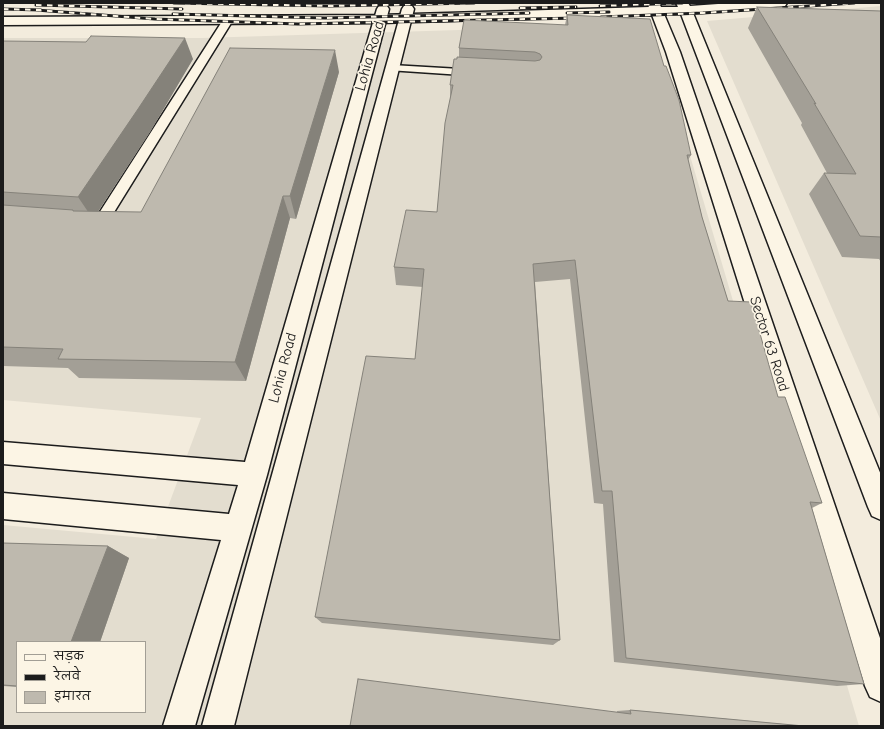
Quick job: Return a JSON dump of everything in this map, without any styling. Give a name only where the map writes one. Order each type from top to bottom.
[{"type":"street","points":[[407,13],[595,3]]},
{"type":"street","points":[[3,21],[228,20],[407,13],[781,3]]},
{"type":"street","points":[[684,6],[881,507]]},
{"type":"street","name":"Sector 63 Road","points":[[655,7],[673,52],[881,686]]},
{"type":"street","points":[[3,11],[381,14]]},
{"type":"street","name":"Lohia Road","points":[[218,726],[407,13]]},
{"type":"street","name":"Lohia Road","points":[[179,726],[254,475],[381,14]]},
{"type":"street","points":[[673,52],[703,53]]},
{"type":"street","points":[[3,453],[254,475]]},
{"type":"street","points":[[3,506],[238,528]]},
{"type":"lane","points":[[82,225],[98,226],[228,20]]},
{"type":"lane","points":[[392,68],[487,74]]},
{"type":"shaded area","points":[[881,6],[881,421],[707,21]]},
{"type":"shaded area","points":[[651,24],[859,726],[3,726],[3,525],[156,539],[201,418],[3,400],[3,38],[202,38]]},
{"type":"building","points":[[757,7],[881,11],[881,237],[860,236],[824,173],[856,174],[814,103],[816,104]]},
{"type":"building","points":[[567,15],[650,19],[664,66],[666,66],[679,100],[691,155],[687,155],[702,217],[728,301],[751,302],[778,397],[785,397],[822,503],[810,502],[864,684],[626,658],[612,491],[602,491],[575,260],[533,264],[560,640],[315,617],[366,356],[415,359],[424,269],[394,267],[406,210],[437,212],[445,123],[453,85],[450,85],[454,59],[457,59],[457,57],[535,61],[540,60],[542,57],[540,54],[535,52],[459,48],[464,20],[568,25]]},
{"type":"building","points":[[91,36],[185,38],[78,197],[3,192],[3,41],[86,42]]},
{"type":"building","points":[[230,48],[335,50],[290,196],[283,196],[235,362],[58,359],[63,349],[3,347],[3,205],[73,211],[141,212]]},
{"type":"building","points":[[3,543],[108,546],[71,641],[16,641],[16,686],[3,685]]},
{"type":"building","points":[[358,679],[631,714],[630,710],[804,726],[350,726]]},
{"type":"railway","points":[[174,3],[330,6],[474,3]]},
{"type":"railway","points":[[600,6],[682,3]]},
{"type":"railway","points":[[601,17],[703,13],[854,3]]},
{"type":"railway","points":[[36,5],[182,9]]},
{"type":"railway","points":[[520,8],[576,7]]},
{"type":"railway","points":[[3,9],[41,10]]},
{"type":"railway","points":[[36,10],[155,19],[298,24],[577,18]]},
{"type":"railway","points":[[567,13],[609,12]]},
{"type":"railway","points":[[173,14],[325,18],[529,13]]}]
